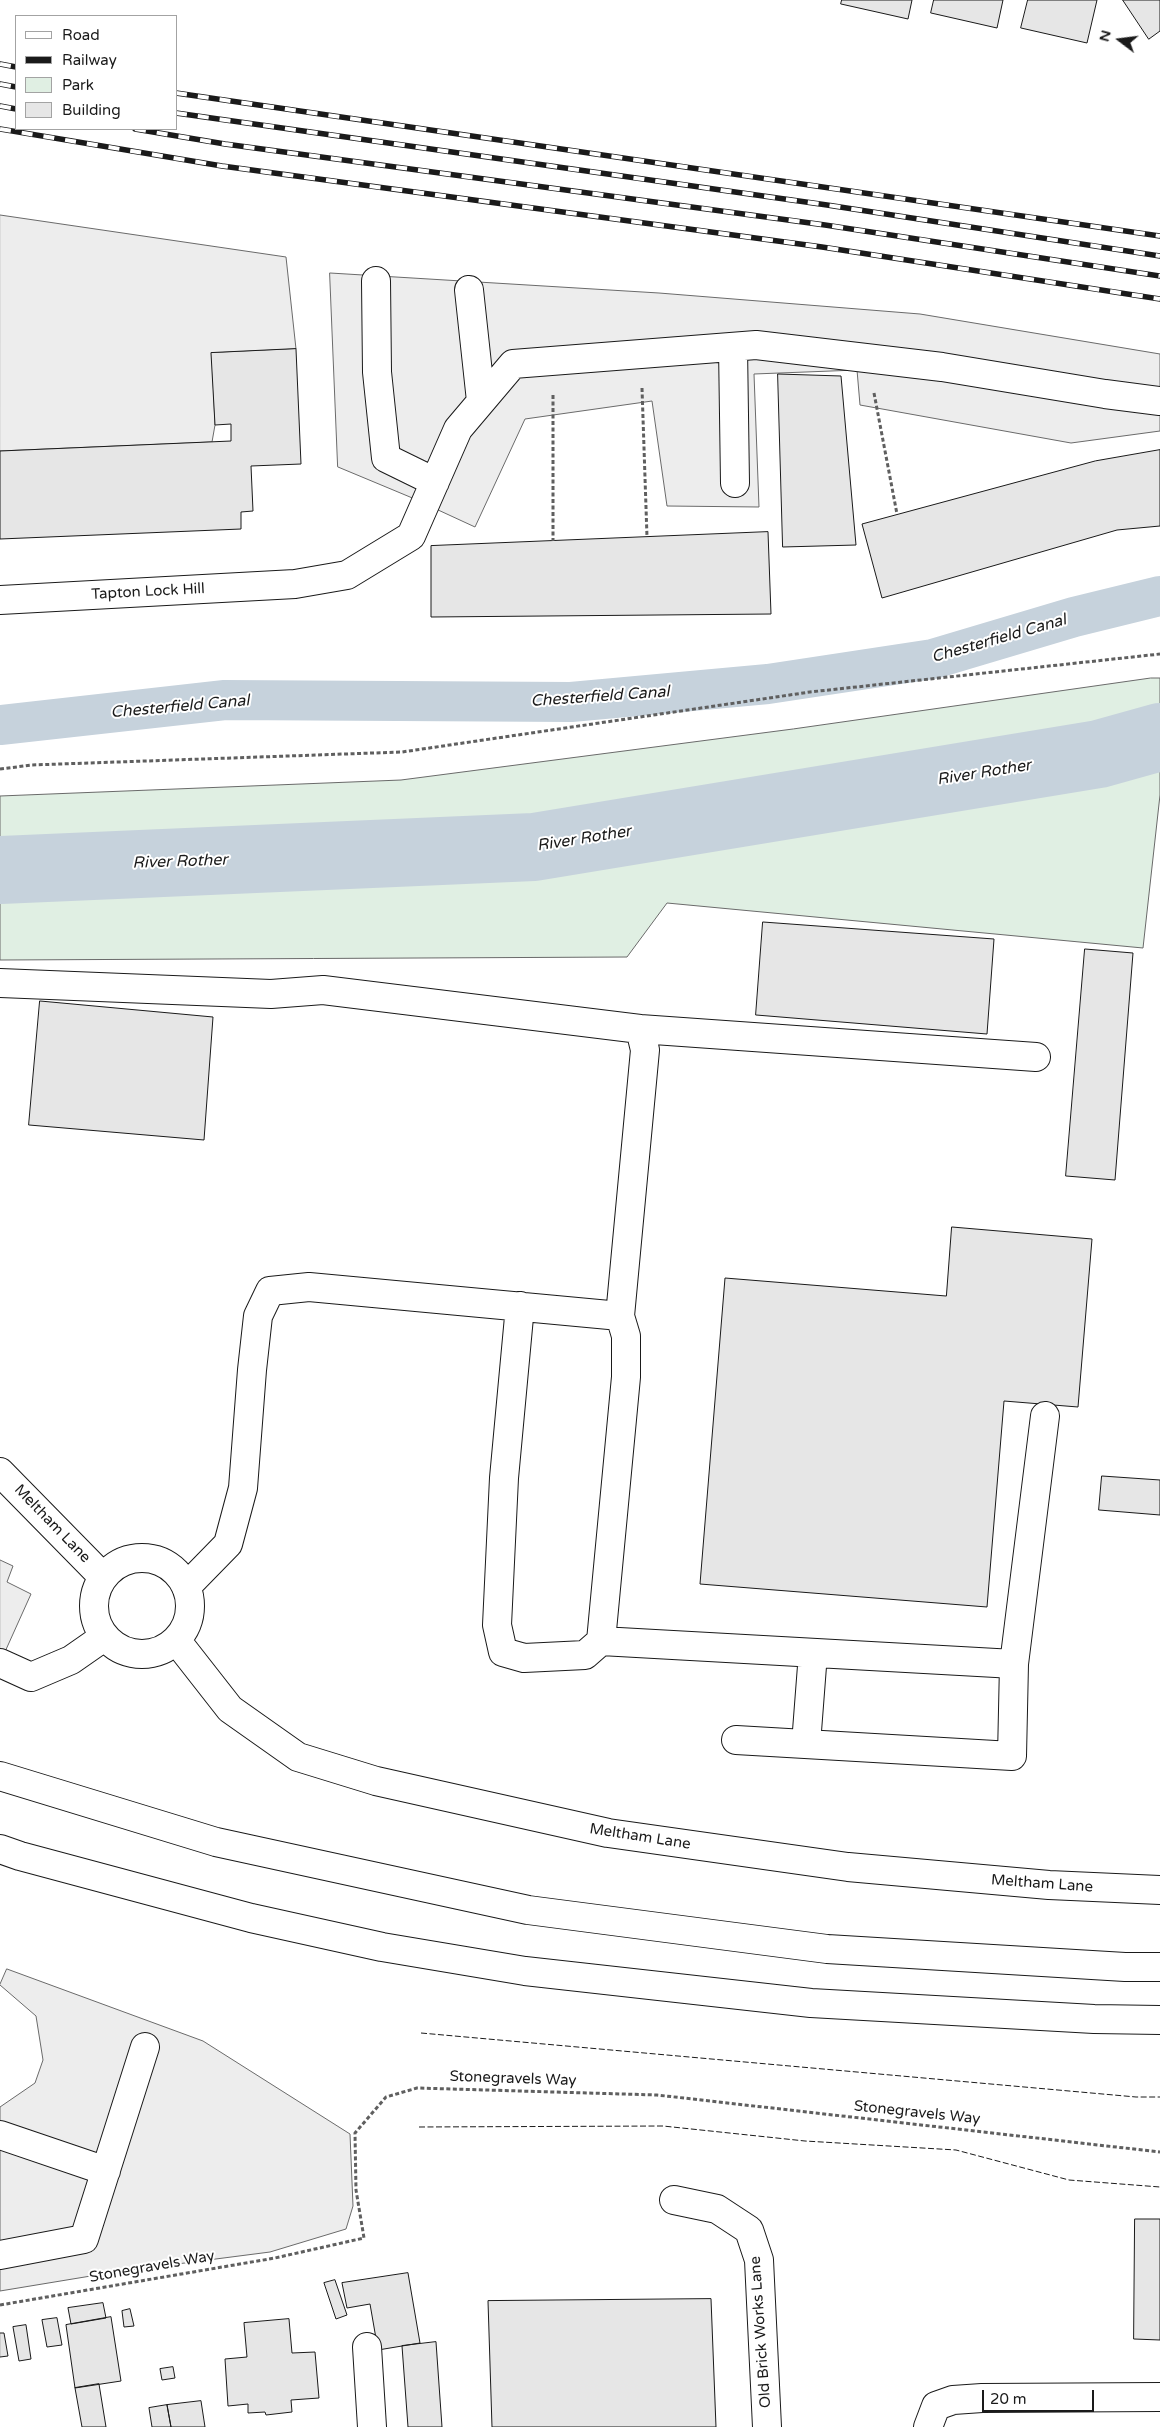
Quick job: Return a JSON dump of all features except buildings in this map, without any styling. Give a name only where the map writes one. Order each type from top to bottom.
[{"type":"main road","points":[[376,281],[378,372],[386,458],[435,482]]},
{"type":"main road","points":[[469,290],[481,401]]},
{"type":"main road","name":"Tapton Lock Hill","points":[[0,600],[295,584],[347,575],[411,536],[458,429],[513,364],[756,345],[942,367],[1106,394],[1160,400]]},
{"type":"main road","points":[[733,347],[735,483]]},
{"type":"main road","points":[[0,983],[271,994],[323,990],[640,1028],[1036,1057]]},
{"type":"main road","points":[[520,1306],[504,1478],[497,1625],[503,1652],[524,1658],[585,1655],[601,1641],[626,1377],[626,1336],[620,1316],[645,1050],[640,1028]]},
{"type":"main road","points":[[0,1664],[31,1677],[71,1660],[104,1637],[116,1647],[132,1653],[148,1654],[163,1649],[176,1640],[184,1628],[189,1615],[190,1601],[186,1587],[228,1544],[243,1488],[258,1316],[270,1291],[309,1287],[620,1316]]},
{"type":"main road","points":[[736,1740],[1012,1756],[1014,1664],[1045,1416]]},
{"type":"main road","name":"Meltham Lane","points":[[0,1472],[103,1577]]},
{"type":"main road","name":"Meltham Lane","points":[[104,1637],[96,1623],[93,1607],[96,1591],[103,1577],[113,1567],[126,1560],[140,1558],[155,1559],[168,1565],[186,1587]]},
{"type":"main road","name":"Meltham Lane","points":[[176,1640],[230,1709],[298,1757],[376,1781],[608,1833],[848,1867],[1049,1886],[1160,1890]]},
{"type":"main road","points":[[601,1641],[1014,1664]]},
{"type":"main road","points":[[806,1744],[813,1653]]},
{"type":"main road","points":[[0,1776],[216,1842],[528,1910],[827,1949],[1125,1967],[1160,1967]]},
{"type":"main road","points":[[0,1849],[251,1918],[382,1947],[525,1971],[811,2003],[1160,2020]]},
{"type":"main road","points":[[0,2255],[84,2239],[145,2047]]},
{"type":"main road","points":[[0,2135],[106,2171]]},
{"type":"main road","name":"Old Brick Works Lane","points":[[674,2200],[717,2209],[748,2230],[759,2260],[767,2427]]},
{"type":"main road","points":[[367,2347],[372,2427]]},
{"type":"main road","points":[[928,2427],[936,2406],[953,2400],[982,2398],[1160,2397]]},
{"type":"path","points":[[640,355],[647,537]]},
{"type":"path","points":[[867,358],[897,514]]},
{"type":"path","points":[[552,362],[554,541]]},
{"type":"path","points":[[0,769],[32,765],[402,752],[810,692],[1160,654]]},
{"type":"path","name":"Stonegravels Way","points":[[0,2305],[274,2258],[364,2238],[356,2190],[355,2133],[386,2096],[418,2088],[657,2095],[1160,2152]]},
{"type":"green space","points":[[1160,678],[1160,795],[1143,948],[667,903],[627,957],[0,960],[0,796],[401,780],[793,729]]},
{"type":"shaded area","points":[[0,215],[286,257],[296,349],[212,353],[215,425],[212,442],[0,451]]},
{"type":"shaded area","points":[[330,273],[659,293],[920,314],[1160,354],[1160,431],[1071,443],[860,405],[857,370],[754,374],[759,507],[667,506],[652,401],[525,419],[475,527],[338,467]]},
{"type":"shaded area","points":[[0,1560],[13,1566],[7,1582],[31,1594],[4,1654],[0,1652]]},
{"type":"shaded area","points":[[7,1969],[203,2041],[350,2134],[353,2206],[346,2229],[270,2252],[115,2272],[0,2291],[0,2107],[35,2083],[43,2060],[36,2016],[0,1985]]},
{"type":"waterway","name":"Chesterfield Canal","points":[[0,725],[225,700],[571,702],[768,684],[933,659],[1074,617],[1160,596]]},
{"type":"waterway","name":"River Rother","points":[[0,870],[534,847],[1099,754],[1160,737]]},
{"type":"railway","points":[[0,64],[15,67]]},
{"type":"railway","points":[[0,84],[15,87]]},
{"type":"railway","points":[[178,93],[1160,236]]},
{"type":"railway","points":[[0,106],[15,109]]},
{"type":"railway","points":[[178,113],[827,205],[1160,256]]},
{"type":"railway","points":[[0,129],[222,166],[822,247],[1160,299]]},
{"type":"railway","points":[[141,130],[225,144],[825,225],[1160,276]]},
{"type":"fence","points":[[421,2033],[1136,2097],[1160,2097]]},
{"type":"fence","points":[[419,2127],[663,2126],[805,2141],[956,2150],[1069,2180],[1160,2187]]}]
